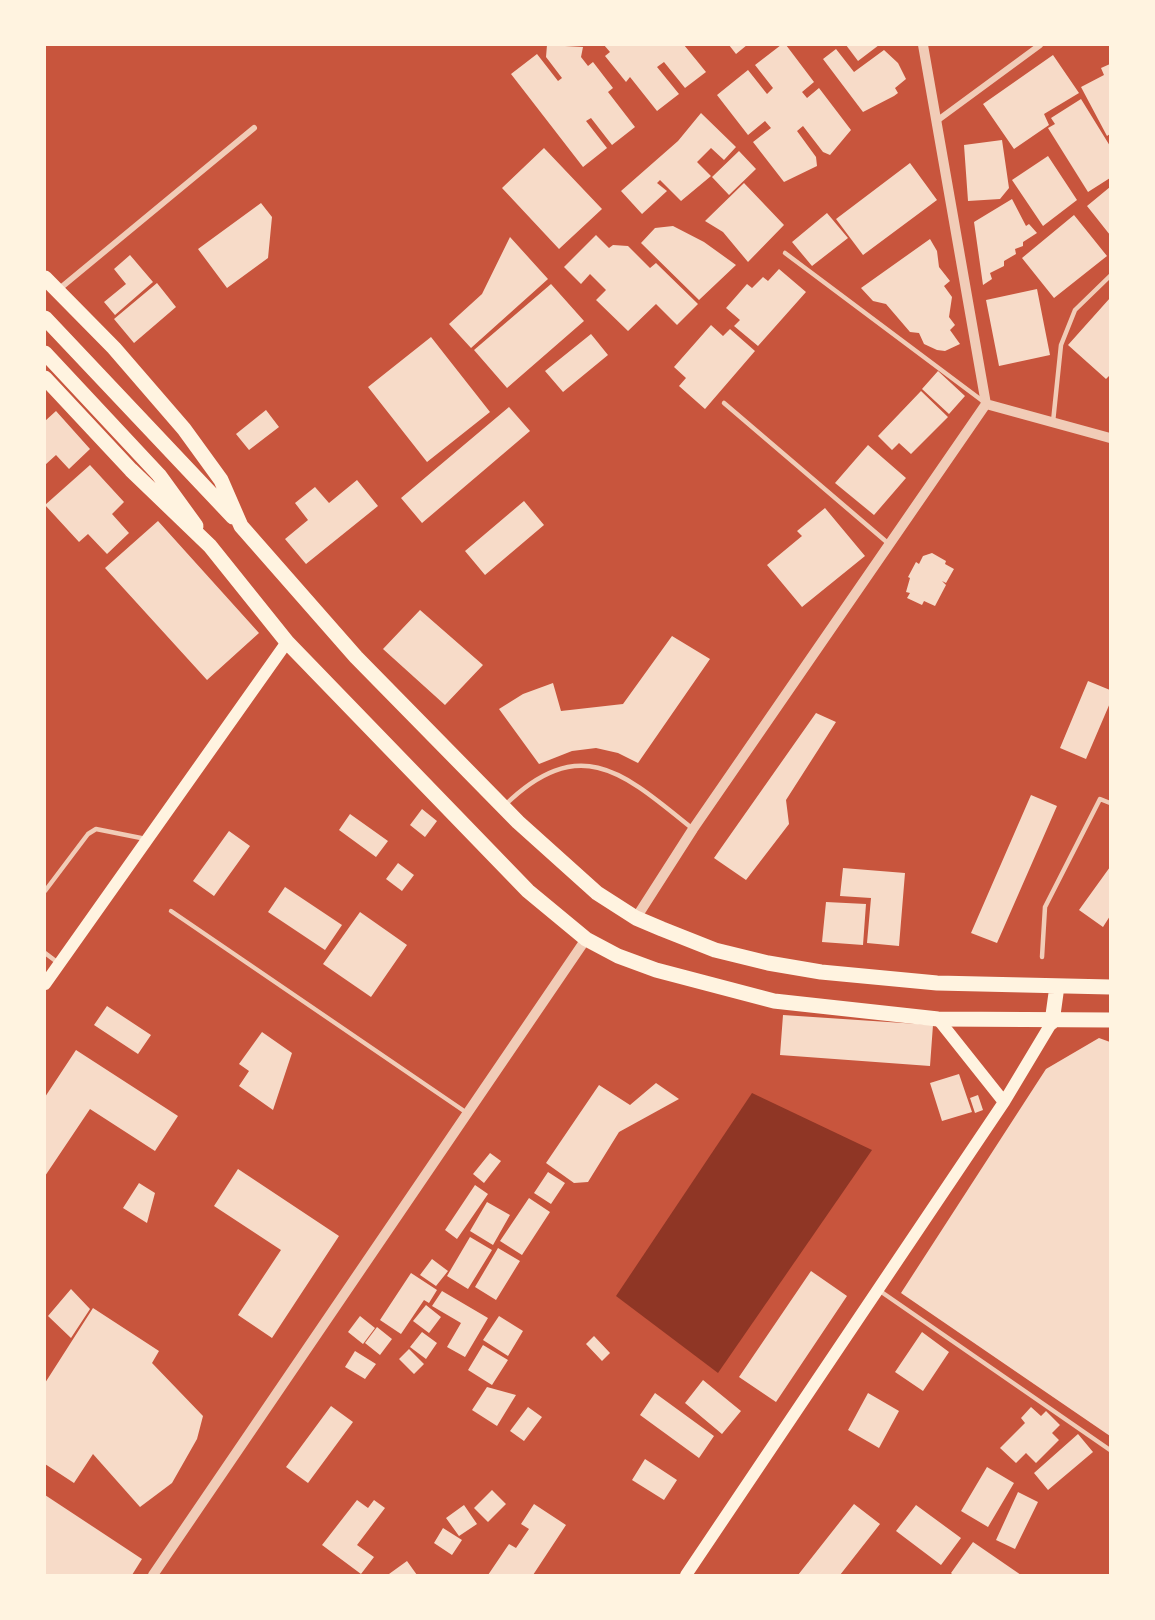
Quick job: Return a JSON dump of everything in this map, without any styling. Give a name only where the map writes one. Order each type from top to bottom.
[{"type":"main road","points":[[45,278],[114,348],[184,429],[221,480],[242,526]]},
{"type":"main road","points":[[45,318],[114,388],[176,459],[242,526],[356,657],[503,807],[597,893],[636,918],[715,950],[820,972],[938,982],[1110,987]]},
{"type":"main road","points":[[45,352],[159,475],[210,546],[287,642],[528,891],[586,939],[618,956],[656,970],[735,992],[818,1007],[938,1019],[1052,1022],[1110,1020]]},
{"type":"main road","points":[[45,378],[131,470],[210,546]]},
{"type":"main road","points":[[45,984],[287,642]]},
{"type":"main road","points":[[686,1575],[1004,1101],[1052,1022],[1058,986]]},
{"type":"main road","points":[[938,1019],[1004,1101]]},
{"type":"street","points":[[636,918],[693,828],[986,404],[938,120],[923,45]]},
{"type":"street","points":[[938,120],[1040,45]]},
{"type":"street","points":[[58,290],[254,128]]},
{"type":"street","points":[[986,404],[1110,438]]},
{"type":"street","points":[[153,1575],[586,939]]},
{"type":"lane","points":[[785,253],[986,404]]},
{"type":"lane","points":[[1053,422],[1057,401],[1060,345],[1075,310],[1110,276]]},
{"type":"lane","points":[[724,404],[889,544]]},
{"type":"lane","points":[[503,807],[520,791],[547,775],[570,765],[590,765],[613,770],[693,828]]},
{"type":"lane","points":[[1042,957],[1045,907],[1100,800],[1110,803]]},
{"type":"lane","points":[[45,891],[88,834],[96,829],[148,840]]},
{"type":"lane","points":[[171,911],[467,1113]]},
{"type":"lane","points":[[45,953],[59,964]]},
{"type":"lane","points":[[878,1289],[1110,1450]]},
{"type":"shaded area","points":[[752,1093],[872,1150],[718,1373],[616,1296]]},
{"type":"building","points":[[547,45],[583,47],[581,57],[588,66],[593,62],[613,88],[608,92],[635,127],[612,145],[591,118],[586,121],[607,148],[583,167],[511,74],[537,54],[558,81],[562,78],[546,57]]},
{"type":"building","points":[[604,45],[684,45],[706,72],[685,88],[664,62],[657,67],[679,94],[657,111],[630,77],[626,82],[605,56],[610,52]]},
{"type":"building","points":[[729,45],[747,45],[736,54]]},
{"type":"building","points":[[781,45],[786,45],[814,82],[802,92],[807,98],[819,88],[851,130],[830,155],[823,152],[803,126],[797,131],[816,157],[817,166],[784,182],[753,142],[771,128],[765,121],[748,135],[717,95],[748,70],[767,94],[773,88],[755,65]]},
{"type":"building","points":[[846,45],[879,45],[858,61]]},
{"type":"building","points":[[836,49],[854,72],[884,50],[898,63],[906,79],[895,88],[898,93],[863,112],[823,59]]},
{"type":"building","points":[[1053,55],[1079,93],[1044,114],[1049,125],[1014,149],[983,104]]},
{"type":"building","points":[[1110,64],[1110,134],[1107,136],[1081,87],[1104,75],[1101,68]]},
{"type":"building","points":[[1081,99],[1110,146],[1110,178],[1088,192],[1048,128],[1055,124],[1051,118]]},
{"type":"building","points":[[701,113],[736,147],[724,160],[711,148],[697,162],[711,176],[681,201],[660,180],[657,183],[667,191],[642,214],[621,191],[678,141]]},
{"type":"building","points":[[1002,140],[1009,188],[1000,199],[968,201],[964,145]]},
{"type":"building","points":[[544,148],[602,209],[559,249],[502,188]]},
{"type":"building","points":[[739,151],[756,169],[729,195],[712,177]]},
{"type":"building","points":[[1048,156],[1077,200],[1043,226],[1012,180]]},
{"type":"building","points":[[910,163],[937,200],[863,255],[836,219]]},
{"type":"building","points":[[744,183],[784,225],[748,262],[723,232],[705,221]]},
{"type":"building","points":[[1110,187],[1110,235],[1087,206]]},
{"type":"building","points":[[1012,199],[1026,226],[1029,224],[1037,233],[1023,242],[1023,246],[1015,249],[1016,254],[1004,261],[1004,266],[990,273],[992,279],[983,285],[974,222]]},
{"type":"building","points":[[261,203],[272,217],[268,258],[227,288],[198,249]]},
{"type":"building","points":[[827,213],[848,238],[812,266],[792,242]]},
{"type":"building","points":[[1074,215],[1107,256],[1054,298],[1022,258]]},
{"type":"building","points":[[673,226],[704,242],[736,265],[699,300],[641,243],[655,228]]},
{"type":"building","points":[[596,235],[609,248],[613,245],[628,246],[650,268],[656,263],[698,304],[677,325],[656,304],[628,331],[596,300],[606,290],[590,274],[581,284],[564,267]]},
{"type":"building","points":[[510,237],[548,279],[471,348],[449,324],[482,294]]},
{"type":"building","points":[[930,239],[937,251],[939,267],[950,281],[944,286],[952,297],[949,317],[955,325],[950,330],[960,344],[945,351],[924,344],[919,333],[910,332],[886,304],[873,301],[861,288]]},
{"type":"building","points":[[130,255],[153,282],[115,315],[104,302],[126,284],[114,269]]},
{"type":"building","points":[[779,269],[806,292],[758,346],[734,326],[740,320],[726,308],[747,284],[752,288],[763,277],[768,281]]},
{"type":"building","points":[[157,283],[176,307],[134,343],[114,319]]},
{"type":"building","points":[[551,284],[584,321],[507,388],[474,350]]},
{"type":"building","points":[[1037,289],[1050,355],[999,366],[986,300]]},
{"type":"building","points":[[1110,298],[1110,375],[1106,379],[1068,345]]},
{"type":"building","points":[[711,325],[723,336],[730,329],[755,351],[705,409],[679,386],[686,378],[674,367]]},
{"type":"building","points":[[591,334],[608,355],[563,392],[545,371]]},
{"type":"building","points":[[431,337],[490,412],[427,462],[368,387]]},
{"type":"building","points":[[938,371],[965,396],[949,414],[922,389]]},
{"type":"building","points":[[921,391],[948,417],[911,454],[899,443],[892,450],[878,436]]},
{"type":"building","points":[[509,407],[530,431],[422,523],[401,498]]},
{"type":"building","points":[[266,410],[279,427],[249,450],[236,434]]},
{"type":"building","points":[[56,411],[90,449],[69,469],[56,455],[45,465],[45,421]]},
{"type":"building","points":[[868,445],[906,478],[874,515],[835,483]]},
{"type":"building","points":[[90,465],[124,502],[112,514],[129,533],[107,554],[88,534],[79,542],[45,505]]},
{"type":"building","points":[[357,480],[378,506],[306,564],[285,539],[308,520],[295,503],[315,487],[329,503]]},
{"type":"building","points":[[524,501],[544,525],[485,575],[465,551]]},
{"type":"building","points":[[825,508],[865,556],[802,607],[767,565],[802,536],[797,531]]},
{"type":"building","points":[[158,521],[259,633],[207,680],[105,568]]},
{"type":"building","points":[[932,553],[954,569],[946,583],[942,581],[946,585],[935,606],[924,601],[922,605],[907,598],[910,593],[906,592],[910,578],[908,577],[916,562],[919,564],[923,556]]},
{"type":"building","points":[[420,610],[483,665],[445,705],[383,649]]},
{"type":"building","points":[[672,636],[710,659],[638,763],[618,753],[596,748],[572,751],[539,764],[499,709],[523,694],[553,683],[561,711],[623,704]]},
{"type":"building","points":[[1088,681],[1110,690],[1110,703],[1086,759],[1060,748]]},
{"type":"building","points":[[816,713],[836,722],[786,800],[789,824],[746,880],[714,858]]},
{"type":"building","points":[[1031,795],[1057,806],[997,943],[971,933]]},
{"type":"building","points":[[422,809],[437,821],[425,837],[410,825]]},
{"type":"building","points":[[350,814],[388,841],[376,857],[339,830]]},
{"type":"building","points":[[229,831],[250,846],[214,896],[193,881]]},
{"type":"building","points":[[398,863],[414,875],[402,891],[386,879]]},
{"type":"building","points":[[1110,867],[1110,916],[1103,927],[1079,910]]},
{"type":"building","points":[[843,868],[905,873],[899,946],[867,943],[871,898],[840,896]]},
{"type":"building","points":[[285,887],[342,925],[325,950],[268,912]]},
{"type":"building","points":[[826,902],[866,904],[863,945],[822,942]]},
{"type":"building","points":[[360,912],[407,945],[371,997],[323,964]]},
{"type":"building","points":[[107,1006],[151,1035],[138,1054],[94,1025]]},
{"type":"building","points":[[783,1015],[933,1025],[930,1066],[780,1055]]},
{"type":"building","points":[[262,1032],[292,1053],[273,1110],[239,1086],[249,1071],[239,1064]]},
{"type":"building","points":[[1099,1038],[1110,1042],[1110,1436],[901,1293],[1046,1069]]},
{"type":"building","points":[[76,1050],[178,1116],[155,1151],[90,1109],[45,1176],[45,1097]]},
{"type":"building","points":[[959,1074],[972,1112],[942,1121],[930,1083]]},
{"type":"building","points":[[656,1083],[679,1099],[619,1132],[588,1182],[574,1183],[546,1163],[599,1085],[630,1105]]},
{"type":"building","points":[[978,1095],[983,1110],[975,1113],[970,1098]]},
{"type":"building","points":[[490,1153],[501,1161],[484,1183],[473,1174]]},
{"type":"building","points":[[238,1169],[339,1236],[272,1338],[238,1315],[281,1250],[214,1206]]},
{"type":"building","points":[[548,1172],[565,1183],[551,1204],[534,1193]]},
{"type":"building","points":[[139,1183],[155,1193],[147,1223],[123,1208]]},
{"type":"building","points":[[475,1185],[488,1194],[457,1239],[445,1230]]},
{"type":"building","points":[[529,1198],[550,1212],[522,1255],[500,1241]]},
{"type":"building","points":[[487,1202],[510,1215],[493,1245],[470,1231]]},
{"type":"building","points":[[470,1237],[492,1250],[468,1289],[447,1276]]},
{"type":"building","points":[[498,1248],[520,1261],[496,1300],[475,1287]]},
{"type":"building","points":[[432,1259],[448,1271],[436,1286],[420,1275]]},
{"type":"building","points":[[811,1271],[847,1296],[776,1402],[739,1377]]},
{"type":"building","points":[[411,1273],[437,1290],[429,1303],[424,1300],[401,1334],[380,1320]]},
{"type":"building","points":[[71,1289],[90,1309],[71,1338],[48,1316]]},
{"type":"building","points":[[442,1291],[488,1318],[465,1357],[447,1347],[461,1323],[432,1306]]},
{"type":"building","points":[[426,1305],[441,1317],[429,1333],[413,1321]]},
{"type":"building","points":[[93,1308],[159,1351],[152,1363],[203,1416],[197,1439],[172,1483],[140,1507],[93,1454],[74,1483],[45,1464],[45,1383]]},
{"type":"building","points":[[360,1316],[375,1328],[363,1344],[348,1332]]},
{"type":"building","points":[[499,1316],[523,1331],[508,1356],[483,1340]]},
{"type":"building","points":[[377,1327],[392,1339],[380,1355],[365,1343]]},
{"type":"building","points":[[422,1332],[437,1343],[426,1359],[410,1347]]},
{"type":"building","points":[[922,1332],[949,1352],[923,1391],[895,1372]]},
{"type":"building","points":[[594,1336],[610,1353],[602,1361],[586,1344]]},
{"type":"building","points":[[483,1345],[508,1360],[492,1385],[468,1370]]},
{"type":"building","points":[[409,1349],[424,1364],[414,1374],[399,1359]]},
{"type":"building","points":[[355,1351],[376,1364],[365,1379],[345,1367]]},
{"type":"building","points":[[703,1380],[741,1411],[722,1434],[685,1403]]},
{"type":"building","points":[[487,1387],[516,1395],[497,1426],[472,1410]]},
{"type":"building","points":[[655,1393],[714,1436],[699,1458],[640,1415]]},
{"type":"building","points":[[868,1393],[899,1411],[879,1448],[848,1430]]},
{"type":"building","points":[[331,1406],[353,1422],[308,1483],[286,1467]]},
{"type":"building","points":[[528,1407],[542,1417],[524,1441],[510,1431]]},
{"type":"building","points":[[1031,1407],[1041,1416],[1046,1411],[1060,1425],[1052,1433],[1059,1440],[1036,1463],[1026,1453],[1016,1463],[1000,1448],[1025,1423],[1021,1418]]},
{"type":"building","points":[[1078,1434],[1093,1452],[1048,1490],[1034,1473]]},
{"type":"building","points":[[645,1459],[677,1480],[664,1500],[632,1480]]},
{"type":"building","points":[[987,1467],[1014,1483],[988,1527],[961,1511]]},
{"type":"building","points":[[492,1490],[506,1504],[488,1522],[474,1508]]},
{"type":"building","points":[[1018,1492],[1038,1502],[1015,1549],[996,1540]]},
{"type":"building","points":[[45,1495],[142,1559],[132,1575],[45,1575]]},
{"type":"building","points":[[357,1500],[368,1508],[374,1500],[385,1508],[357,1545],[374,1557],[361,1574],[322,1545]]},
{"type":"building","points":[[534,1504],[566,1525],[533,1575],[488,1575],[509,1544],[516,1548],[529,1529],[521,1524]]},
{"type":"building","points":[[854,1504],[880,1524],[840,1575],[798,1575]]},
{"type":"building","points":[[464,1505],[477,1524],[459,1536],[446,1518]]},
{"type":"building","points":[[916,1505],[961,1538],[941,1565],[896,1531]]},
{"type":"building","points":[[443,1528],[462,1540],[452,1555],[434,1543]]},
{"type":"building","points":[[973,1542],[1021,1575],[953,1575],[951,1573]]},
{"type":"building","points":[[407,1561],[417,1575],[389,1574]]}]
